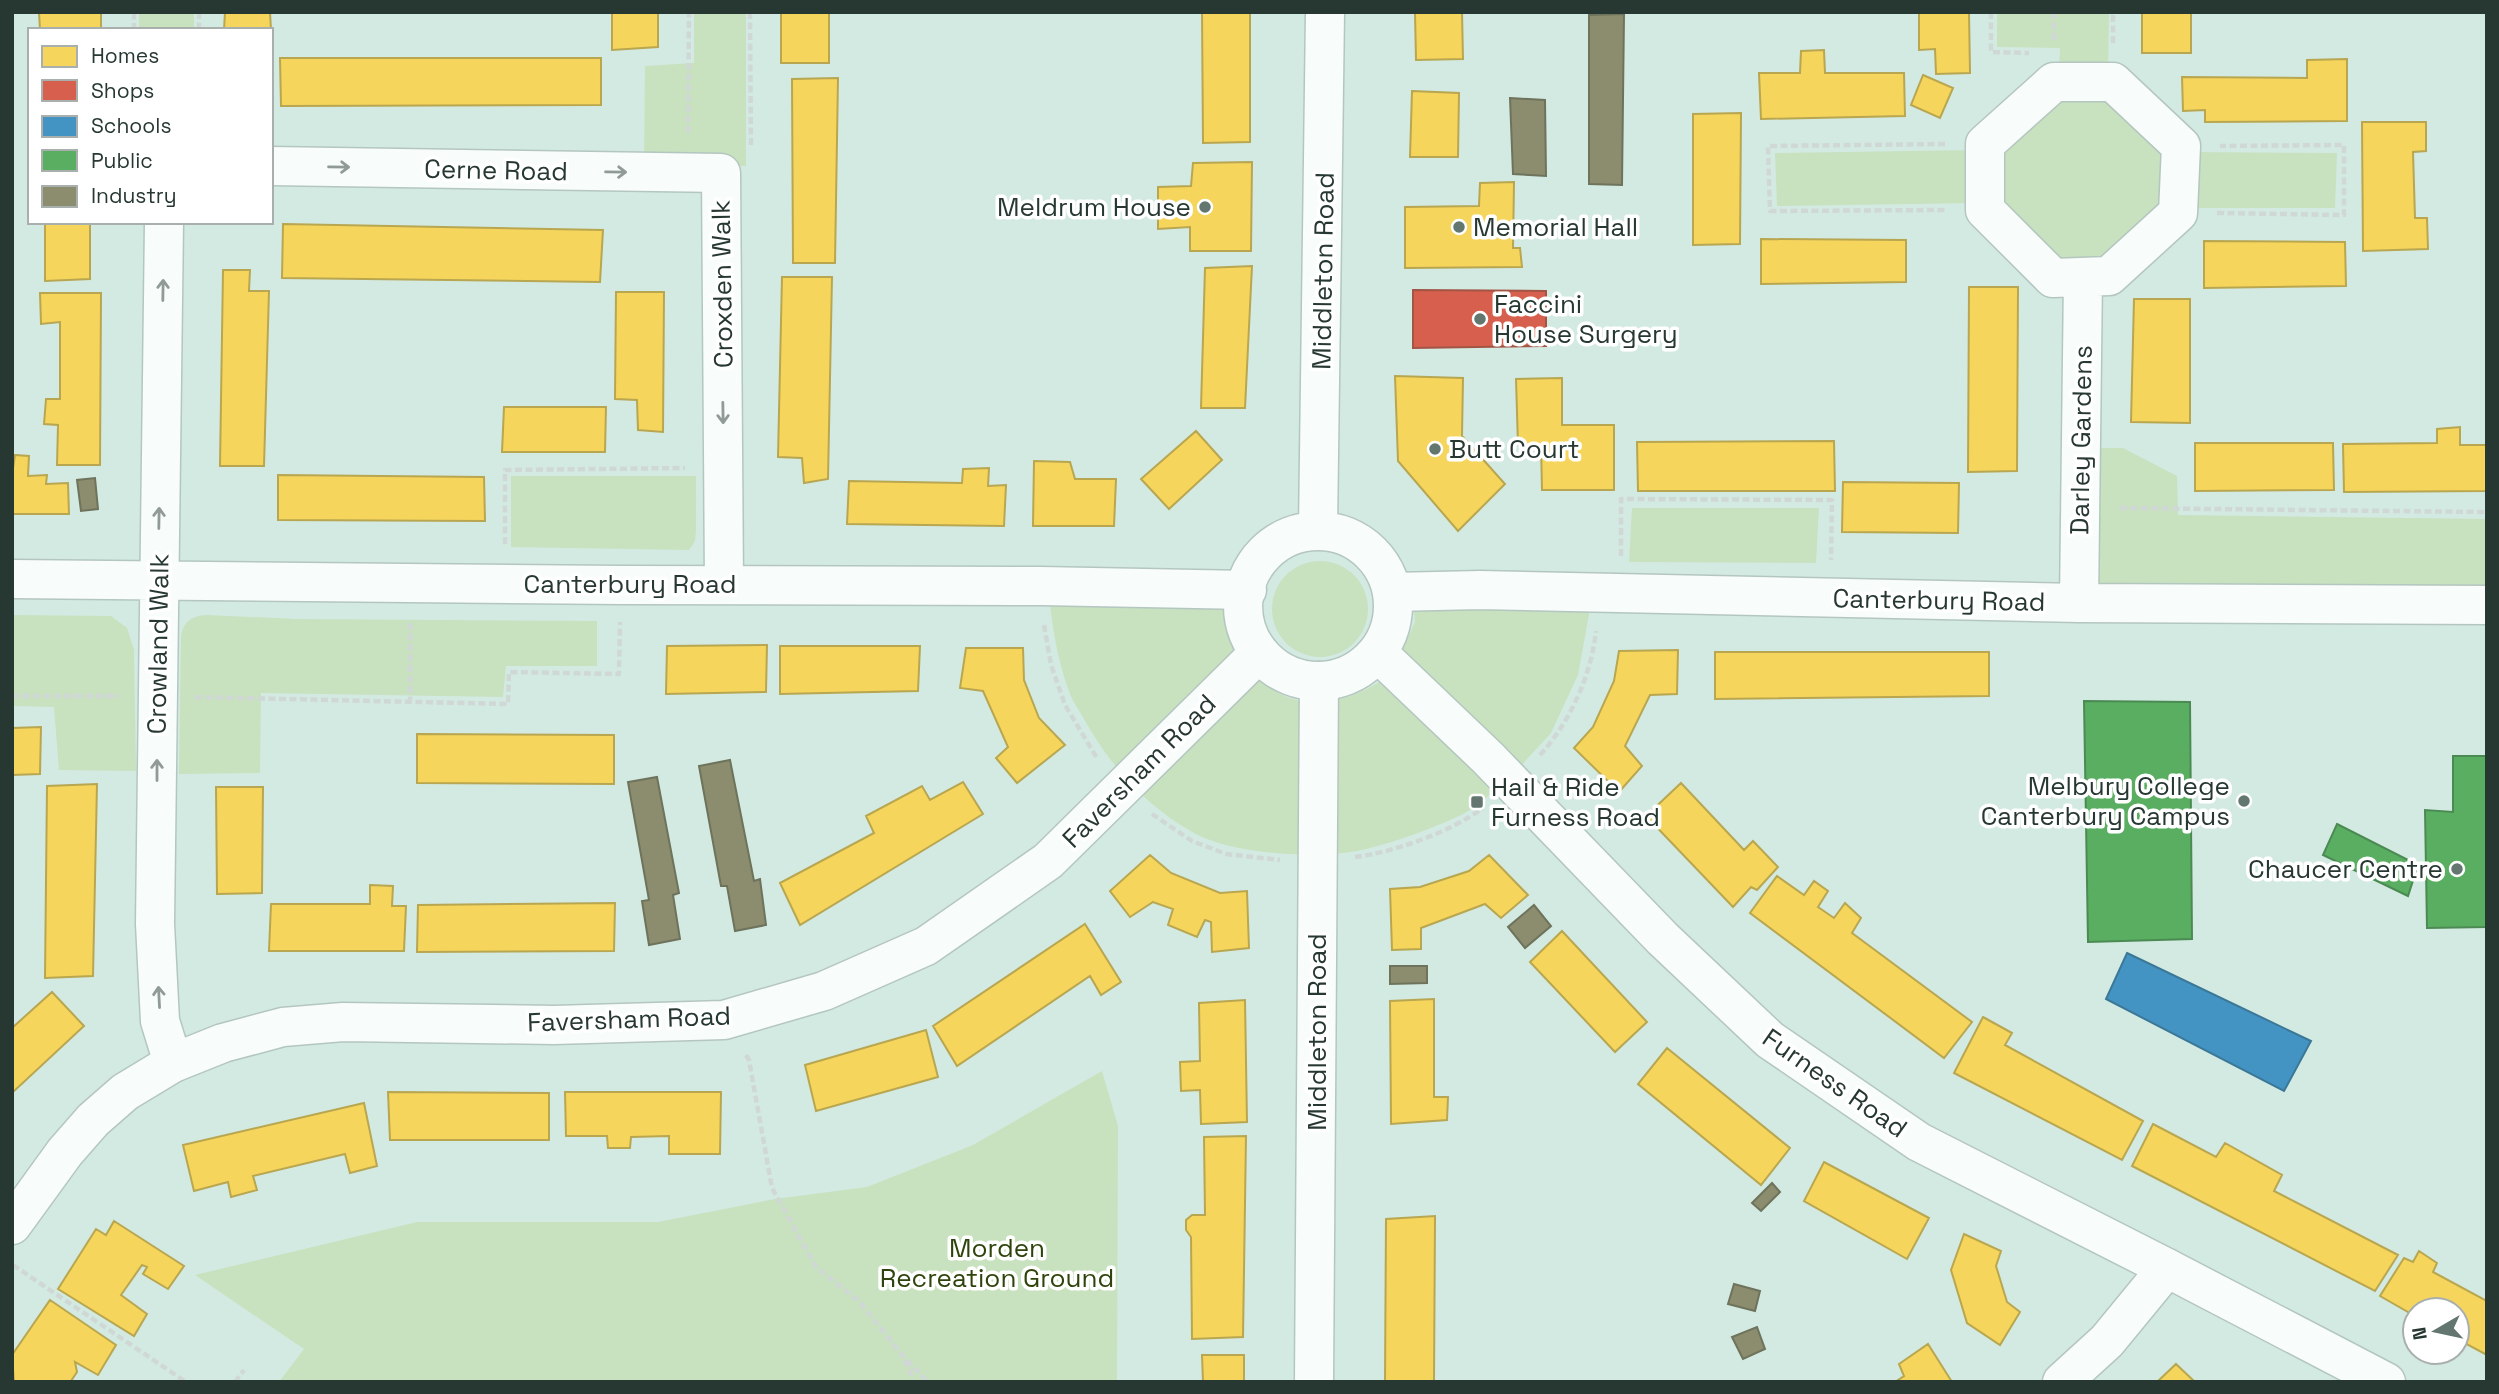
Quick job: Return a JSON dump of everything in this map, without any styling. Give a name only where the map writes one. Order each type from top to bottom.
[{"type":"street","name":"Middleton Road","points":[[1318,529],[1325,12]]},
{"type":"street","points":[[2054,82],[2113,82],[2181,146],[2178,213],[2109,276],[2053,278],[1985,210],[1985,144],[2054,82]]},
{"type":"street","name":"Cerne Road","points":[[273,166],[704,173]]},
{"type":"street","name":"Croxden Walk","points":[[704,173],[723,468],[724,585]]},
{"type":"street","name":"Crowland Walk","points":[[164,224],[155,924],[160,1021],[173,1063]]},
{"type":"street","name":"Darley Gardens","points":[[2079,603],[2083,278]]},
{"type":"street","points":[[1318,529],[1345,535],[1375,560],[1385,575],[1393,608],[1390,633],[1379,654],[1345,675],[1319,681],[1287,676],[1259,653],[1247,626],[1247,590],[1252,567],[1271,545],[1293,533],[1318,529]]},
{"type":"street","name":"Canterbury Road","points":[[12,579],[1041,586],[1247,590]]},
{"type":"street","name":"Canterbury Road","points":[[1391,592],[1622,592],[2079,603],[2487,605]]},
{"type":"street","name":"Faversham Road","points":[[12,1225],[65,1152],[93,1120],[125,1092],[173,1063],[223,1042],[284,1027],[343,1022],[554,1025],[724,1020],[824,991],[926,946],[1048,861],[1259,653]]},
{"type":"street","name":"Furness Road","points":[[1379,654],[1488,758],[1662,939],[1770,1041],[1919,1142],[2386,1382]]},
{"type":"street","name":"Middleton Road","points":[[1314,1382],[1319,681]]},
{"type":"street","points":[[2062,1382],[2107,1341],[2167,1268]]},
{"type":"path","points":[[689,12],[704,173]]},
{"type":"path","name":"Croxden Walk","points":[[704,173],[751,173],[750,12]]},
{"type":"path","points":[[1991,12],[1991,52],[2042,53]]},
{"type":"path","points":[[1985,144],[1768,146],[1770,211],[1985,210]]},
{"type":"path","points":[[2178,213],[2344,215],[2344,145],[2181,146]]},
{"type":"path","points":[[505,584],[505,470],[723,468]]},
{"type":"path","points":[[1622,592],[1621,499],[1832,500],[1831,598]]},
{"type":"path","points":[[2080,508],[2487,512]]},
{"type":"path","points":[[410,581],[410,702]]},
{"type":"path","points":[[12,696],[157,696],[508,704],[509,672],[619,674],[621,585]]},
{"type":"path","points":[[724,1020],[749,1060],[772,1188],[816,1267],[859,1301],[903,1356],[928,1382]]},
{"type":"path","points":[[12,1265],[186,1382]]},
{"type":"path","points":[[903,1356],[914,1382]]},
{"type":"path","points":[[235,1382],[244,1370]]},
{"type":"green space","points":[[139,12],[194,12],[194,28],[139,28]]},
{"type":"green space","points":[[694,12],[746,12],[746,166],[644,165],[645,66],[694,63]]},
{"type":"green space","points":[[1997,12],[2109,12],[2108,76],[2059,75],[2060,48],[1997,47]]},
{"type":"green space","points":[[2109,82],[2171,151],[2171,209],[2107,270],[2057,270],[1994,207],[1992,146],[2057,89]]},
{"type":"green space","points":[[1977,150],[1977,203],[1777,206],[1775,153]]},
{"type":"green space","points":[[2187,152],[2337,153],[2335,208],[2184,208]]},
{"type":"green space","points":[[2087,448],[2123,448],[2177,476],[2178,515],[2487,519],[2487,592],[2079,593]]},
{"type":"green space","points":[[511,476],[696,476],[695,541],[689,550],[511,547]]},
{"type":"green space","points":[[1632,508],[1819,508],[1816,563],[1629,562]]},
{"type":"green space","points":[[1320,561],[1338,565],[1354,575],[1364,591],[1368,609],[1364,627],[1354,643],[1338,653],[1320,657],[1302,653],[1286,643],[1276,627],[1272,609],[1276,591],[1286,575],[1302,565]]},
{"type":"green space","points":[[1049,592],[1230,594],[1235,644],[1248,667],[1270,688],[1302,701],[1318,702],[1352,695],[1384,679],[1501,787],[1474,807],[1436,826],[1389,843],[1348,852],[1303,855],[1254,851],[1194,833],[1145,798],[1118,769],[1094,736],[1072,698],[1061,667]]},
{"type":"green space","points":[[1413,599],[1591,603],[1578,675],[1551,733],[1516,771],[1400,655],[1415,622]]},
{"type":"green space","points":[[12,615],[111,616],[127,628],[134,650],[136,771],[59,770],[54,707],[12,706]]},
{"type":"green space","points":[[207,615],[296,619],[597,621],[597,666],[506,666],[503,697],[261,693],[260,773],[179,774],[181,636],[190,620]]},
{"type":"green space","name":"Morden Recreation Ground","points":[[1102,1071],[1118,1126],[1117,1382],[279,1382],[304,1349],[195,1275],[417,1222],[658,1222],[775,1199],[867,1187],[973,1145]]},
{"type":"building: Homes","points":[[39,12],[101,12],[101,28],[40,28]]},
{"type":"building: Homes","points":[[225,12],[270,12],[271,28],[224,28]]},
{"type":"building: Homes","points":[[612,12],[658,12],[658,47],[612,50]]},
{"type":"building: Homes","points":[[781,12],[829,12],[829,63],[781,63]]},
{"type":"building: Homes","points":[[1202,12],[1250,12],[1250,142],[1203,143]]},
{"type":"building: Homes","points":[[1415,12],[1462,12],[1463,59],[1416,60]]},
{"type":"building: Homes","points":[[1919,12],[1969,12],[1970,73],[1936,74],[1935,49],[1919,50]]},
{"type":"building: Homes","points":[[2142,12],[2191,12],[2191,53],[2142,53]]},
{"type":"building: Homes","points":[[1824,50],[1825,73],[1904,73],[1905,116],[1761,119],[1759,73],[1800,73],[1801,51]]},
{"type":"building: Homes","points":[[280,58],[601,58],[601,105],[281,106]]},
{"type":"building: Homes","points":[[2347,59],[2347,121],[2205,122],[2205,110],[2183,111],[2182,77],[2307,78],[2307,60]]},
{"type":"building: Homes","points":[[1923,75],[1953,88],[1940,118],[1911,105]]},
{"type":"building: Homes","points":[[838,78],[835,263],[793,263],[792,79]]},
{"type":"building: Homes","points":[[1412,91],[1459,93],[1458,157],[1410,157]]},
{"type":"building: Homes","points":[[1741,113],[1740,244],[1693,245],[1693,114]]},
{"type":"building: Homes","points":[[2362,122],[2426,122],[2426,151],[2413,152],[2415,218],[2427,218],[2428,249],[2363,251]]},
{"type":"building: Homes","name":"Meldrum House","points":[[1252,162],[1251,251],[1190,251],[1190,227],[1158,229],[1158,187],[1191,186],[1193,163]]},
{"type":"building: Homes","name":"Memorial Hall","points":[[1514,182],[1513,248],[1520,248],[1522,267],[1405,268],[1405,207],[1479,206],[1480,183]]},
{"type":"building: Homes","points":[[45,224],[90,224],[90,279],[45,281]]},
{"type":"building: Homes","points":[[283,224],[603,230],[600,282],[282,278]]},
{"type":"building: Homes","points":[[1761,239],[1906,240],[1906,282],[1761,284]]},
{"type":"building: Homes","points":[[2204,241],[2345,242],[2346,286],[2204,288]]},
{"type":"building: Homes","points":[[1252,266],[1245,408],[1201,408],[1205,268]]},
{"type":"building: Homes","points":[[223,270],[250,270],[249,291],[269,291],[264,466],[220,466]]},
{"type":"building: Homes","points":[[782,277],[832,277],[828,479],[804,483],[802,458],[778,457]]},
{"type":"building: Homes","points":[[1969,287],[2018,287],[2017,471],[1968,472]]},
{"type":"building: Homes","points":[[616,292],[664,292],[663,432],[638,430],[637,400],[615,399]]},
{"type":"building: Homes","points":[[40,293],[101,293],[100,465],[57,465],[58,425],[44,424],[46,399],[60,399],[60,322],[41,324]]},
{"type":"building: Homes","points":[[2134,299],[2190,299],[2190,423],[2131,422]]},
{"type":"building: Homes","name":"Butt Court","points":[[1395,376],[1463,378],[1462,436],[1505,484],[1458,531],[1398,461]]},
{"type":"building: Homes","name":"Butt Court","points":[[1562,378],[1562,425],[1614,425],[1614,490],[1542,490],[1541,445],[1518,445],[1516,379]]},
{"type":"building: Homes","points":[[504,407],[606,407],[605,452],[502,452]]},
{"type":"building: Homes","points":[[2460,427],[2460,445],[2487,445],[2487,491],[2344,492],[2343,444],[2437,443],[2437,429]]},
{"type":"building: Homes","points":[[1196,431],[1222,460],[1169,509],[1141,479]]},
{"type":"building: Homes","points":[[1834,441],[1835,491],[1638,491],[1637,442]]},
{"type":"building: Homes","points":[[2195,443],[2333,443],[2334,490],[2195,491]]},
{"type":"building: Homes","points":[[15,455],[29,456],[28,476],[47,475],[46,484],[68,483],[69,514],[12,514]]},
{"type":"building: Homes","points":[[1034,461],[1070,462],[1075,479],[1116,479],[1114,526],[1033,526]]},
{"type":"building: Homes","points":[[989,468],[988,486],[1006,485],[1004,526],[847,524],[849,481],[962,483],[963,469]]},
{"type":"building: Homes","points":[[278,475],[484,477],[485,521],[278,520]]},
{"type":"building: Homes","points":[[1843,482],[1959,483],[1958,533],[1842,532]]},
{"type":"building: Homes","points":[[767,645],[766,692],[666,694],[667,646]]},
{"type":"building: Homes","points":[[780,646],[920,646],[918,691],[780,694]]},
{"type":"building: Homes","points":[[966,648],[1023,648],[1024,680],[1039,718],[1065,745],[1017,783],[996,758],[1008,747],[983,691],[960,688]]},
{"type":"building: Homes","points":[[1678,650],[1677,694],[1650,695],[1625,746],[1642,766],[1619,792],[1574,748],[1593,727],[1614,681],[1619,651]]},
{"type":"building: Homes","points":[[1715,652],[1989,652],[1989,696],[1715,699]]},
{"type":"building: Homes","points":[[41,727],[40,774],[12,775],[12,728]]},
{"type":"building: Homes","points":[[417,734],[614,735],[614,784],[417,783]]},
{"type":"building: Homes","points":[[963,782],[983,814],[800,925],[780,883],[874,833],[866,816],[922,786],[930,800]]},
{"type":"building: Homes","points":[[1681,783],[1744,850],[1753,841],[1778,867],[1757,890],[1751,887],[1733,907],[1646,816]]},
{"type":"building: Homes","points":[[97,784],[93,976],[45,978],[47,786]]},
{"type":"building: Homes","points":[[216,787],[263,787],[262,893],[217,894]]},
{"type":"building: Homes","points":[[1150,855],[1171,873],[1220,893],[1247,891],[1249,948],[1212,952],[1211,922],[1205,920],[1197,937],[1168,925],[1173,909],[1153,902],[1130,917],[1110,891]]},
{"type":"building: Homes","points":[[1489,855],[1528,895],[1501,918],[1485,904],[1421,928],[1421,949],[1392,950],[1390,889],[1420,887],[1469,871]]},
{"type":"building: Homes","points":[[1777,876],[1804,895],[1814,881],[1828,891],[1818,907],[1834,918],[1845,903],[1861,918],[1852,933],[1972,1022],[1944,1058],[1750,913]]},
{"type":"building: Homes","points":[[370,885],[393,886],[392,906],[406,906],[404,951],[269,951],[271,904],[370,904]]},
{"type":"building: Homes","points":[[615,903],[614,951],[417,952],[418,905]]},
{"type":"building: Homes","points":[[1085,924],[1121,982],[1101,995],[1090,976],[957,1066],[933,1026]]},
{"type":"building: Homes","points":[[1562,931],[1647,1022],[1615,1052],[1530,962]]},
{"type":"building: Homes","points":[[52,992],[84,1026],[12,1093],[12,1028]]},
{"type":"building: Homes","points":[[1434,999],[1434,1097],[1448,1097],[1447,1120],[1391,1124],[1390,1001]]},
{"type":"building: Homes","points":[[1245,1000],[1247,1122],[1201,1124],[1200,1090],[1181,1091],[1180,1062],[1200,1061],[1199,1003]]},
{"type":"building: Homes","points":[[1983,1017],[2012,1033],[2005,1045],[2143,1121],[2122,1160],[1954,1073]]},
{"type":"building: Homes","points":[[926,1030],[938,1077],[816,1111],[805,1065]]},
{"type":"building: Homes","points":[[1667,1048],[1790,1148],[1761,1185],[1638,1084]]},
{"type":"building: Homes","points":[[388,1092],[549,1093],[549,1140],[390,1140]]},
{"type":"building: Homes","points":[[565,1092],[721,1092],[720,1154],[669,1154],[669,1136],[631,1137],[630,1148],[608,1148],[607,1136],[566,1136]]},
{"type":"building: Homes","points":[[364,1103],[377,1166],[350,1173],[345,1154],[253,1176],[257,1190],[231,1197],[228,1182],[194,1191],[183,1145]]},
{"type":"building: Homes","points":[[2153,1124],[2216,1157],[2225,1143],[2282,1175],[2274,1191],[2398,1255],[2375,1291],[2132,1166]]},
{"type":"building: Homes","points":[[1246,1136],[1243,1337],[1192,1339],[1191,1237],[1186,1230],[1186,1220],[1192,1215],[1205,1215],[1204,1137]]},
{"type":"building: Homes","points":[[1824,1162],[1929,1218],[1907,1259],[1804,1201]]},
{"type":"building: Homes","points":[[1435,1216],[1434,1382],[1385,1382],[1386,1219]]},
{"type":"building: Homes","points":[[114,1221],[184,1266],[168,1289],[143,1274],[147,1267],[142,1265],[121,1295],[147,1314],[134,1336],[58,1289],[96,1229],[106,1235]]},
{"type":"building: Homes","points":[[1964,1234],[2001,1251],[1996,1266],[2007,1302],[2020,1312],[2000,1345],[1967,1323],[1951,1270]]},
{"type":"building: Homes","points":[[2419,1251],[2437,1263],[2433,1272],[2487,1301],[2487,1355],[2471,1346],[2471,1296],[2401,1296],[2401,1308],[2380,1296],[2404,1258],[2413,1262]]},
{"type":"building: Homes","points":[[50,1300],[116,1345],[98,1375],[75,1362],[77,1372],[71,1381],[14,1382],[12,1355]]},
{"type":"building: Homes","points":[[1928,1344],[1952,1382],[1895,1382],[1904,1376],[1899,1364]]},
{"type":"building: Homes","points":[[1202,1355],[1244,1355],[1244,1382],[1203,1382]]},
{"type":"building: Homes","points":[[2176,1364],[2195,1382],[2157,1382]]},
{"type":"building: Shops","name":"Faccini House Surgery","points":[[1413,290],[1546,291],[1546,346],[1413,348]]},
{"type":"building: Schools","points":[[2127,953],[2311,1041],[2284,1091],[2106,999]]},
{"type":"building: Public","points":[[2084,701],[2190,702],[2192,939],[2088,942]]},
{"type":"building: Public","name":"Chaucer Centre","points":[[2453,756],[2487,756],[2487,927],[2427,928],[2425,810],[2453,812]]},
{"type":"building: Public","points":[[2337,824],[2418,865],[2408,896],[2323,855]]},
{"type":"building: Industry","points":[[1624,14],[1622,185],[1589,184],[1589,15]]},
{"type":"building: Industry","points":[[1510,98],[1545,100],[1546,176],[1513,174]]},
{"type":"building: Industry","points":[[95,478],[98,509],[81,511],[77,480]]},
{"type":"building: Industry","points":[[730,760],[754,881],[760,879],[766,925],[735,931],[727,886],[721,886],[699,766]]},
{"type":"building: Industry","points":[[657,777],[679,893],[673,895],[680,939],[649,945],[642,901],[649,900],[628,782]]},
{"type":"building: Industry","points":[[1534,905],[1551,926],[1525,948],[1508,927]]},
{"type":"building: Industry","points":[[1390,966],[1427,966],[1427,983],[1390,984]]},
{"type":"building: Industry","points":[[1772,1183],[1780,1192],[1761,1211],[1752,1203]]},
{"type":"building: Industry","points":[[1734,1284],[1760,1291],[1755,1311],[1728,1304]]},
{"type":"building: Industry","points":[[1757,1327],[1765,1349],[1743,1359],[1732,1337]]},
{"type":"place","name":"Meldrum House","points":[[1205,207]]},
{"type":"place","name":"Memorial Hall","points":[[1459,227]]},
{"type":"place","name":"Faccini House Surgery","points":[[1480,319]]},
{"type":"place","name":"Butt Court","points":[[1435,449]]},
{"type":"place","name":"Melbury College Canterbury Campus","points":[[2244,801]]},
{"type":"place","name":"Hail & Ride Furness Road","points":[[1477,802]]},
{"type":"place","name":"Chaucer Centre","points":[[2457,869]]}]
